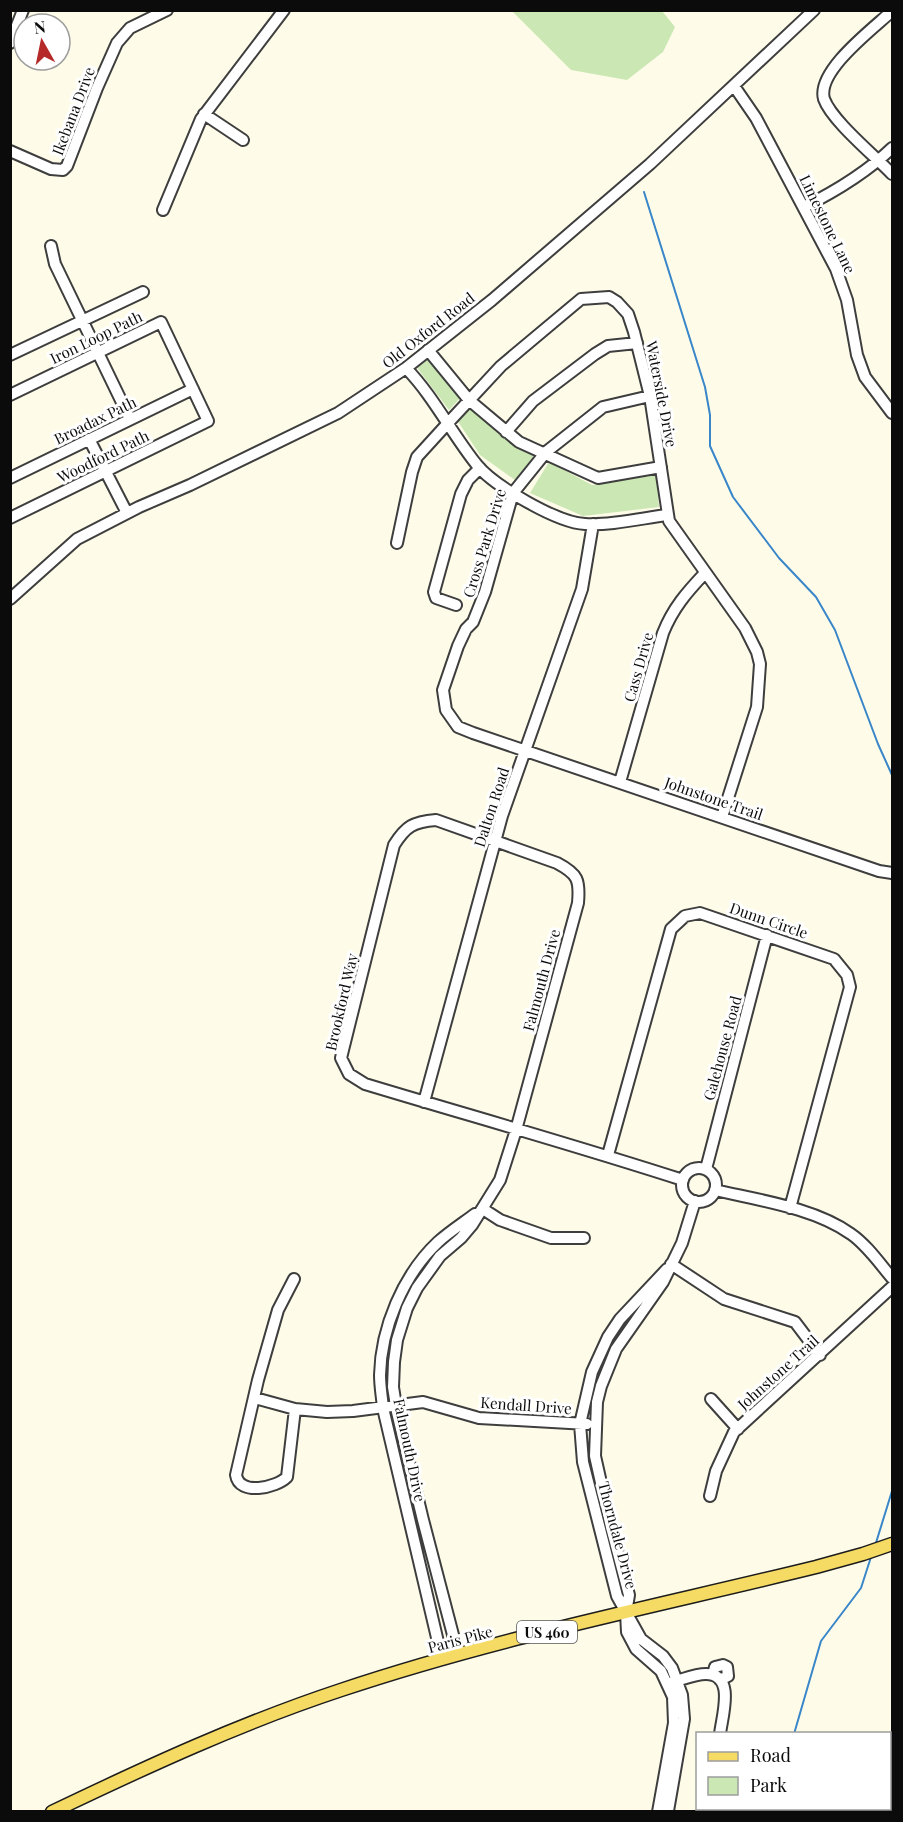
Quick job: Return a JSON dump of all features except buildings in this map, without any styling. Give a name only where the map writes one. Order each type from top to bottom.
[{"type":"main road","name":"Paris Pike","points":[[52,1812],[76,1806],[165,1758],[244,1725],[341,1690],[458,1654],[879,1550],[892,1544]]},
{"type":"street","points":[[10,43],[22,10]]},
{"type":"street","name":"Ikebana Drive","points":[[10,152],[51,169],[63,170],[67,166],[117,43],[130,28],[167,10]]},
{"type":"street","points":[[163,210],[204,114],[284,10]]},
{"type":"street","name":"Old Oxford Road","points":[[10,599],[72,543],[89,532],[339,413],[406,368],[492,300],[650,164],[814,10]]},
{"type":"street","points":[[892,11],[837,62],[824,83],[824,98],[837,118],[892,174]]},
{"type":"street","name":"Limestone Lane","points":[[734,86],[756,118],[836,269],[847,300],[857,355],[866,377],[892,413]]},
{"type":"street","points":[[204,114],[243,140]]},
{"type":"street","points":[[804,207],[842,188],[880,160],[892,148]]},
{"type":"street","points":[[51,246],[55,264],[130,418]]},
{"type":"street","points":[[10,355],[143,292]]},
{"type":"street","name":"Waterside Drive","points":[[397,543],[417,457],[448,423],[501,366],[581,298],[609,297],[617,302],[628,314],[650,396],[667,515],[674,529],[745,628],[757,652],[760,664],[757,707],[722,817]]},
{"type":"street","name":"Iron Loop Path","points":[[10,395],[161,321],[208,422]]},
{"type":"street","points":[[506,432],[533,402],[595,354],[608,346],[637,343]]},
{"type":"street","points":[[428,350],[469,400],[519,442],[598,478],[661,467]]},
{"type":"street","points":[[406,368],[419,382],[480,468],[513,493],[559,518],[574,523],[593,524],[667,515]]},
{"type":"street","name":"Broadax Path","points":[[10,478],[193,389]]},
{"type":"street","name":"Cross Park Drive","points":[[526,749],[458,727],[446,710],[443,690],[458,646],[466,629],[473,622],[485,592],[513,493],[544,454],[603,407],[650,396]]},
{"type":"street","name":"Woodford Path","points":[[10,518],[208,422]]},
{"type":"street","points":[[89,439],[127,513]]},
{"type":"street","points":[[456,604],[442,601],[435,597],[434,592],[461,494],[468,480],[480,468]]},
{"type":"street","name":"Dalton Road","points":[[424,1102],[495,841],[582,589],[593,524]]},
{"type":"street","name":"Cass Drive","points":[[620,782],[663,633],[681,598],[705,573]]},
{"type":"street","name":"Johnstone Trail","points":[[526,749],[879,871],[892,873]]},
{"type":"street","name":"Brookford Way","points":[[495,841],[436,820],[420,822],[408,827],[394,845],[341,1058],[349,1074],[365,1084],[516,1130],[608,1155],[683,1180]]},
{"type":"street","name":"Falmouth Drive","points":[[458,1654],[396,1404],[393,1387],[397,1340],[407,1308],[417,1288],[440,1256],[461,1238],[483,1209],[500,1180],[516,1130],[578,903],[579,886],[572,870],[495,841]]},
{"type":"street","name":"Dunn Circle","points":[[608,1155],[670,929],[686,916],[700,913],[767,934],[834,959],[847,975],[850,987],[790,1208]]},
{"type":"street","name":"Galehouse Road","points":[[706,1169],[767,934]]},
{"type":"street","points":[[696,1168],[706,1169],[714,1178],[715,1190],[703,1201],[690,1199],[683,1191],[683,1180],[688,1172],[696,1168]]},
{"type":"street","points":[[715,1190],[790,1208],[831,1223],[852,1235],[892,1278]]},
{"type":"street","name":"Thorndale Drive","points":[[626,1613],[629,1595],[610,1527],[595,1456],[597,1402],[609,1362],[619,1344],[653,1298],[682,1243],[695,1201]]},
{"type":"street","points":[[483,1209],[507,1223],[551,1238],[584,1238]]},
{"type":"street","name":"Falmouth Drive","points":[[442,1659],[383,1408],[380,1376],[383,1350],[393,1313],[418,1264],[438,1242],[483,1209]]},
{"type":"street","points":[[671,1264],[724,1299],[795,1322],[820,1355]]},
{"type":"street","name":"Thorndale Drive","points":[[626,1613],[617,1596],[583,1462],[580,1424],[592,1372],[608,1337],[620,1319],[671,1264]]},
{"type":"street","points":[[294,1279],[278,1310],[236,1475],[237,1482],[245,1487],[257,1488],[275,1485],[287,1477],[295,1409]]},
{"type":"street","name":"Johnstone Trail","points":[[710,1496],[716,1471],[734,1432],[892,1287]]},
{"type":"street","points":[[608,1337],[619,1344]]},
{"type":"street","name":"Kendall Drive","points":[[255,1398],[295,1409],[327,1412],[383,1408],[396,1404],[423,1402],[479,1418],[596,1425]]},
{"type":"street","points":[[711,1399],[738,1429]]},
{"type":"street","points":[[626,1613],[627,1632],[632,1643],[673,1682],[684,1705],[684,1719],[668,1811],[662,1809],[658,1812]]},
{"type":"street","points":[[673,1682],[696,1676],[717,1677],[725,1695],[720,1732]]},
{"type":"street","points":[[658,1812],[674,1723],[673,1682]]},
{"type":"green space","points":[[512,11],[662,11],[675,27],[663,52],[627,80],[571,70]]},
{"type":"green space","points":[[428,355],[462,396],[449,410],[415,365]]},
{"type":"green space","points":[[469,405],[535,454],[515,480],[480,455],[457,420]]},
{"type":"green space","points":[[549,462],[592,485],[656,475],[659,507],[583,516],[530,493]]},
{"type":"waterway","points":[[644,192],[705,387],[710,415],[710,446],[733,497],[779,558],[816,597],[835,630],[892,775]]},
{"type":"waterway","points":[[875,1546],[892,1491]]},
{"type":"waterway","points":[[795,1732],[821,1641],[861,1588],[871,1557]]}]
